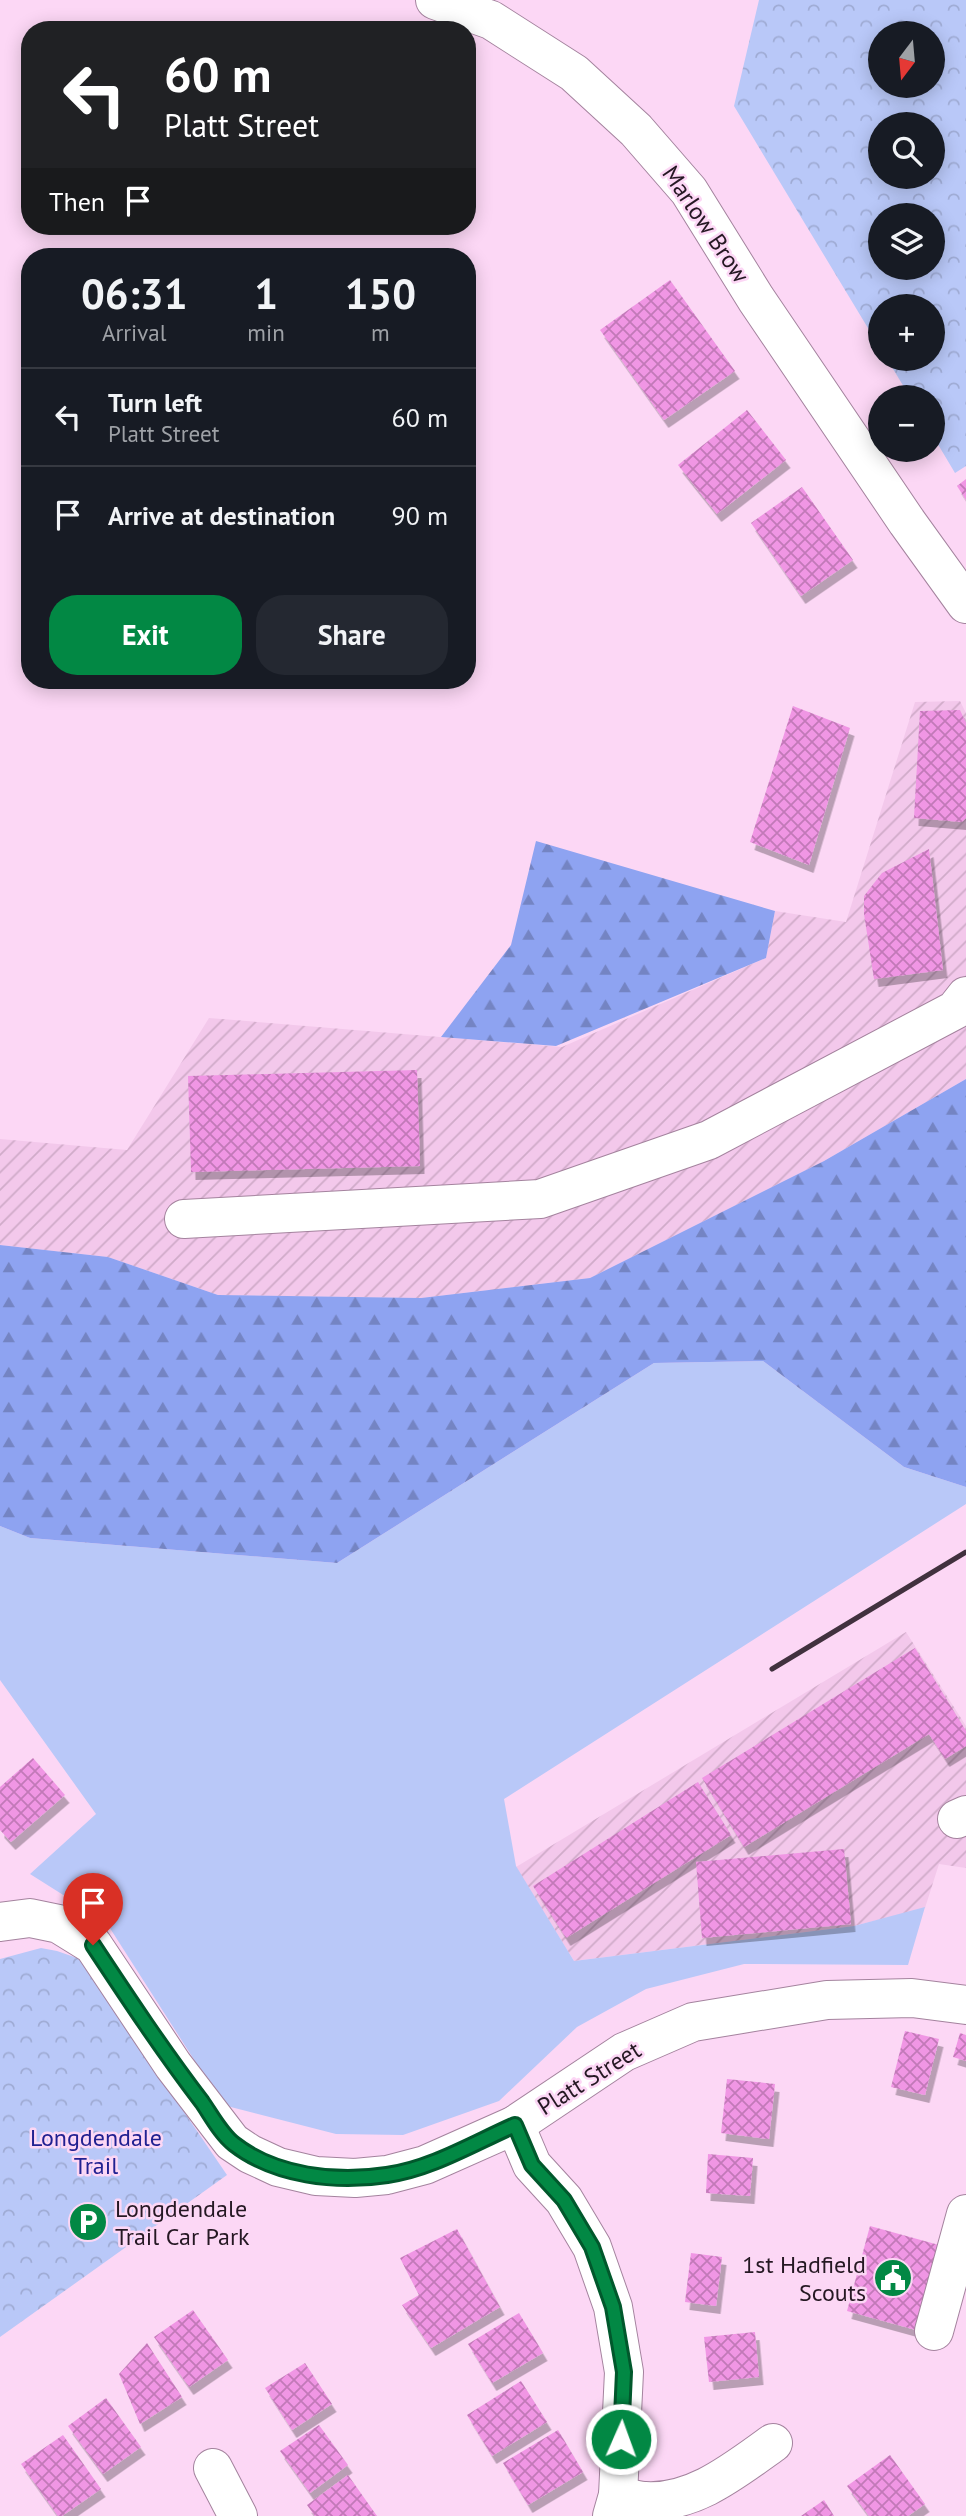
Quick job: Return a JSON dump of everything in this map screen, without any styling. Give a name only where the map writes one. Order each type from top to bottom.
[{"type":"street","name":"Marlow Brow","points":[[435,0],[491,20],[574,73],[636,130],[689,191],[757,299],[907,522],[966,604]]},
{"type":"street","points":[[184,1219],[540,1199],[709,1140],[956,1010],[966,996]]},
{"type":"street","name":"Platt Street","points":[[0,1922],[30,1918],[58,1924],[93,1945],[173,2065],[232,2142],[278,2167],[316,2176],[355,2178],[387,2175],[425,2165],[515,2125],[624,2052],[693,2022],[827,2000],[912,1998],[966,2005]]},
{"type":"street","points":[[515,2125],[532,2165],[564,2200],[592,2247],[613,2307],[624,2372],[615,2505],[680,2499],[727,2476],[772,2443]]},
{"type":"street","points":[[934,2331],[966,2214]]},
{"type":"street","points":[[213,2468],[238,2516]]},
{"type":"shaded area","points":[[960,701],[966,713],[966,1079],[824,1161],[590,1278],[421,1298],[218,1295],[108,1257],[0,1245],[0,1139],[127,1150],[209,1018],[562,1047],[766,958],[775,911],[846,922],[915,702]]},
{"type":"shaded area","points":[[906,1632],[966,1726],[966,1868],[939,1864],[925,1908],[854,1926],[574,1961],[516,1867]]},
{"type":"green space","points":[[759,0],[966,0],[966,466],[955,473],[945,456],[945,385],[903,385],[894,371],[945,371],[945,294],[868,294],[868,328],[734,106]]},
{"type":"green space","points":[[536,841],[775,911],[766,958],[556,1046],[441,1037],[511,945]]},
{"type":"green space","points":[[966,1079],[966,1487],[904,1467],[763,1361],[654,1363],[337,1563],[30,1538],[0,1526],[0,1245],[108,1257],[218,1295],[421,1298],[590,1278],[824,1161]]},
{"type":"green space","points":[[763,1361],[904,1467],[966,1487],[966,1504],[504,1799],[516,1866],[574,1961],[854,1926],[925,1907],[908,1965],[744,1964],[646,1989],[577,2027],[499,2101],[403,2135],[336,2134],[223,2105],[106,1922],[30,1874],[96,1814],[0,1680],[0,1526],[30,1538],[337,1563],[654,1363]]},
{"type":"green space","name":"Longdendale Trail","points":[[41,1948],[80,1959],[227,2175],[0,2337],[0,1959]]},
{"type":"building","points":[[670,280],[735,371],[664,420],[600,330]]},
{"type":"building","points":[[747,410],[786,460],[717,514],[678,465]]},
{"type":"building","points":[[966,479],[966,500],[957,486]]},
{"type":"building","points":[[802,487],[853,560],[801,596],[751,523]]},
{"type":"building","points":[[793,706],[850,728],[809,865],[750,842]]},
{"type":"building","points":[[960,710],[966,723],[966,818],[962,822],[914,818],[920,711]]},
{"type":"building","points":[[929,849],[943,970],[874,979],[864,914],[864,896],[882,873]]},
{"type":"building","points":[[417,1070],[420,1166],[191,1172],[188,1076]]},
{"type":"building","points":[[915,1648],[966,1731],[966,1746],[945,1759],[929,1734],[744,1847],[702,1778]]},
{"type":"building","points":[[33,1758],[65,1795],[11,1842],[0,1830],[0,1787]]},
{"type":"building","points":[[698,1782],[731,1835],[566,1938],[533,1886]]},
{"type":"building","points":[[844,1849],[851,1924],[702,1938],[696,1862]]},
{"type":"building","points":[[905,2031],[939,2039],[925,2095],[891,2087]]},
{"type":"building","points":[[960,2033],[966,2035],[966,2061],[953,2057]]},
{"type":"building","points":[[727,2079],[775,2084],[769,2139],[721,2133]]},
{"type":"building","points":[[708,2154],[753,2158],[750,2196],[706,2193]]},
{"type":"building","name":"1st Hadfield Scouts","points":[[870,2226],[939,2245],[916,2330],[847,2311]]},
{"type":"building","points":[[457,2229],[500,2307],[431,2348],[402,2305],[419,2295],[400,2258]]},
{"type":"building","points":[[691,2253],[722,2257],[716,2306],[685,2302]]},
{"type":"building","points":[[193,2310],[228,2360],[189,2387],[154,2337]]},
{"type":"building","points":[[519,2313],[543,2353],[492,2383],[468,2344]]},
{"type":"building","points":[[755,2332],[759,2377],[709,2382],[704,2337]]},
{"type":"building","points":[[147,2343],[182,2397],[140,2424],[119,2374]]},
{"type":"building","points":[[305,2363],[332,2404],[292,2430],[265,2388]]},
{"type":"building","points":[[521,2381],[547,2422],[492,2456],[467,2415]]},
{"type":"building","points":[[106,2398],[141,2447],[103,2474],[68,2426]]},
{"type":"building","points":[[319,2425],[348,2465],[310,2493],[280,2451]]},
{"type":"building","points":[[558,2430],[583,2472],[528,2505],[503,2463]]},
{"type":"building","points":[[63,2435],[101,2489],[62,2516],[58,2516],[21,2464]]},
{"type":"building","points":[[890,2455],[925,2504],[908,2516],[869,2516],[847,2486]]},
{"type":"building","points":[[348,2475],[377,2516],[315,2516],[307,2505]]},
{"type":"building","points":[[824,2500],[834,2516],[801,2516]]},
{"type":"railway","points":[[772,1669],[966,1552]]},
{"type":"place","name":"Longdendale Trail Car Park","points":[[88,2222]]},
{"type":"place","name":"1st Hadfield Scouts","points":[[893,2278]]},
{"type":"route","points":[[93,1945],[173,2065],[232,2142],[278,2167],[316,2176],[355,2178],[387,2175],[425,2165],[515,2125],[532,2165],[564,2200],[592,2247],[613,2307],[624,2372],[621,2439]]}]
